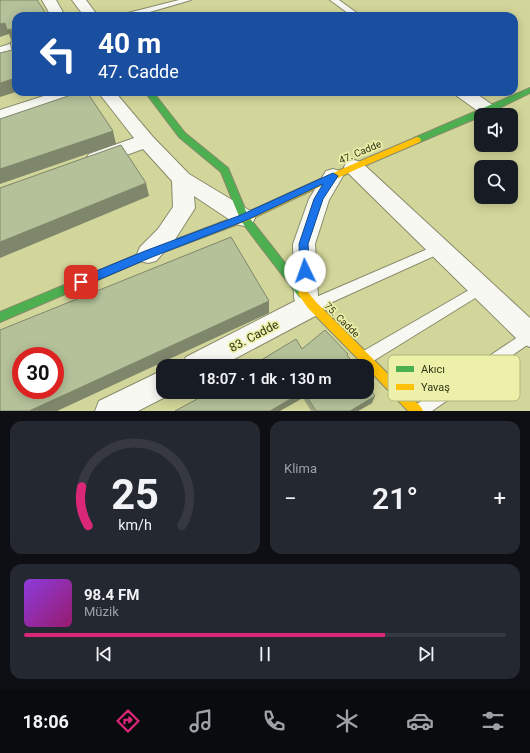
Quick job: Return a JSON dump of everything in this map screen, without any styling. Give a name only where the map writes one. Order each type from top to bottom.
[{"type":"street","points":[[49,0],[56,12]]},
{"type":"street","points":[[79,0],[88,12]]},
{"type":"street","points":[[0,52],[12,48]]},
{"type":"street","name":"47. Cadde","points":[[518,96],[530,90]]},
{"type":"street","points":[[0,116],[61,96]]},
{"type":"street","points":[[109,96],[146,141],[182,179],[244,218]]},
{"type":"street","name":"75. Cadde","points":[[153,96],[182,135],[225,170],[244,218],[309,302],[365,358],[388,384]]},
{"type":"street","points":[[469,96],[485,108]]},
{"type":"street","name":"47. Cadde","points":[[492,108],[517,96]]},
{"type":"street","name":"47. Cadde","points":[[0,317],[148,254],[244,218],[333,176],[474,116]]},
{"type":"street","points":[[80,165],[146,141]]},
{"type":"street","points":[[354,167],[530,335]]},
{"type":"street","points":[[309,302],[304,244],[319,199],[333,176]]},
{"type":"street","points":[[148,254],[166,235],[184,208],[182,179]]},
{"type":"street","name":"83. Cadde","points":[[207,359],[309,302]]},
{"type":"street","points":[[109,411],[156,387]]},
{"type":"street","name":"75. Cadde","points":[[403,401],[410,409]]},
{"type":"lane","points":[[142,12],[187,0]]},
{"type":"lane","points":[[334,0],[351,12]]},
{"type":"lane","points":[[309,302],[439,248]]},
{"type":"lane","points":[[365,358],[481,288]]},
{"type":"lane","points":[[498,355],[530,335]]},
{"type":"lane","points":[[410,409],[423,401]]},
{"type":"shaded area","points":[[0,0],[530,0],[530,411],[0,411]]},
{"type":"building","points":[[0,0],[37,0],[45,12],[12,12],[12,30],[7,30],[5,23],[0,24]]},
{"type":"building","points":[[12,50],[12,79],[0,83],[0,53]]},
{"type":"building","points":[[68,96],[90,96],[113,131],[0,169],[0,119]]},
{"type":"building","points":[[121,145],[146,183],[0,242],[0,188]]},
{"type":"building","points":[[231,237],[269,301],[64,395],[64,347],[12,347],[12,399],[55,399],[29,411],[0,411],[0,330]]},
{"type":"building","points":[[325,330],[348,354],[347,355],[350,359],[263,359],[296,339],[302,349]]},
{"type":"building","points":[[197,399],[290,399],[270,411],[175,411]]},
{"type":"building","points":[[308,399],[370,399],[350,411],[316,411]]},
{"type":"traffic: fast","points":[[518,96],[530,90]]},
{"type":"traffic: fast","points":[[152,96],[182,135],[225,170],[244,218],[303,294]]},
{"type":"traffic: fast","points":[[417,140],[517,96]]},
{"type":"traffic: fast","points":[[0,317],[148,254],[222,226]]},
{"type":"traffic: slow","points":[[222,226],[244,218],[354,167],[417,140]]},
{"type":"traffic: slow","points":[[303,294],[388,382]]},
{"type":"traffic: slow","points":[[407,401],[417,411]]},
{"type":"route","points":[[81,282],[148,254],[244,218],[333,176],[319,199],[304,244],[305,271]]}]
